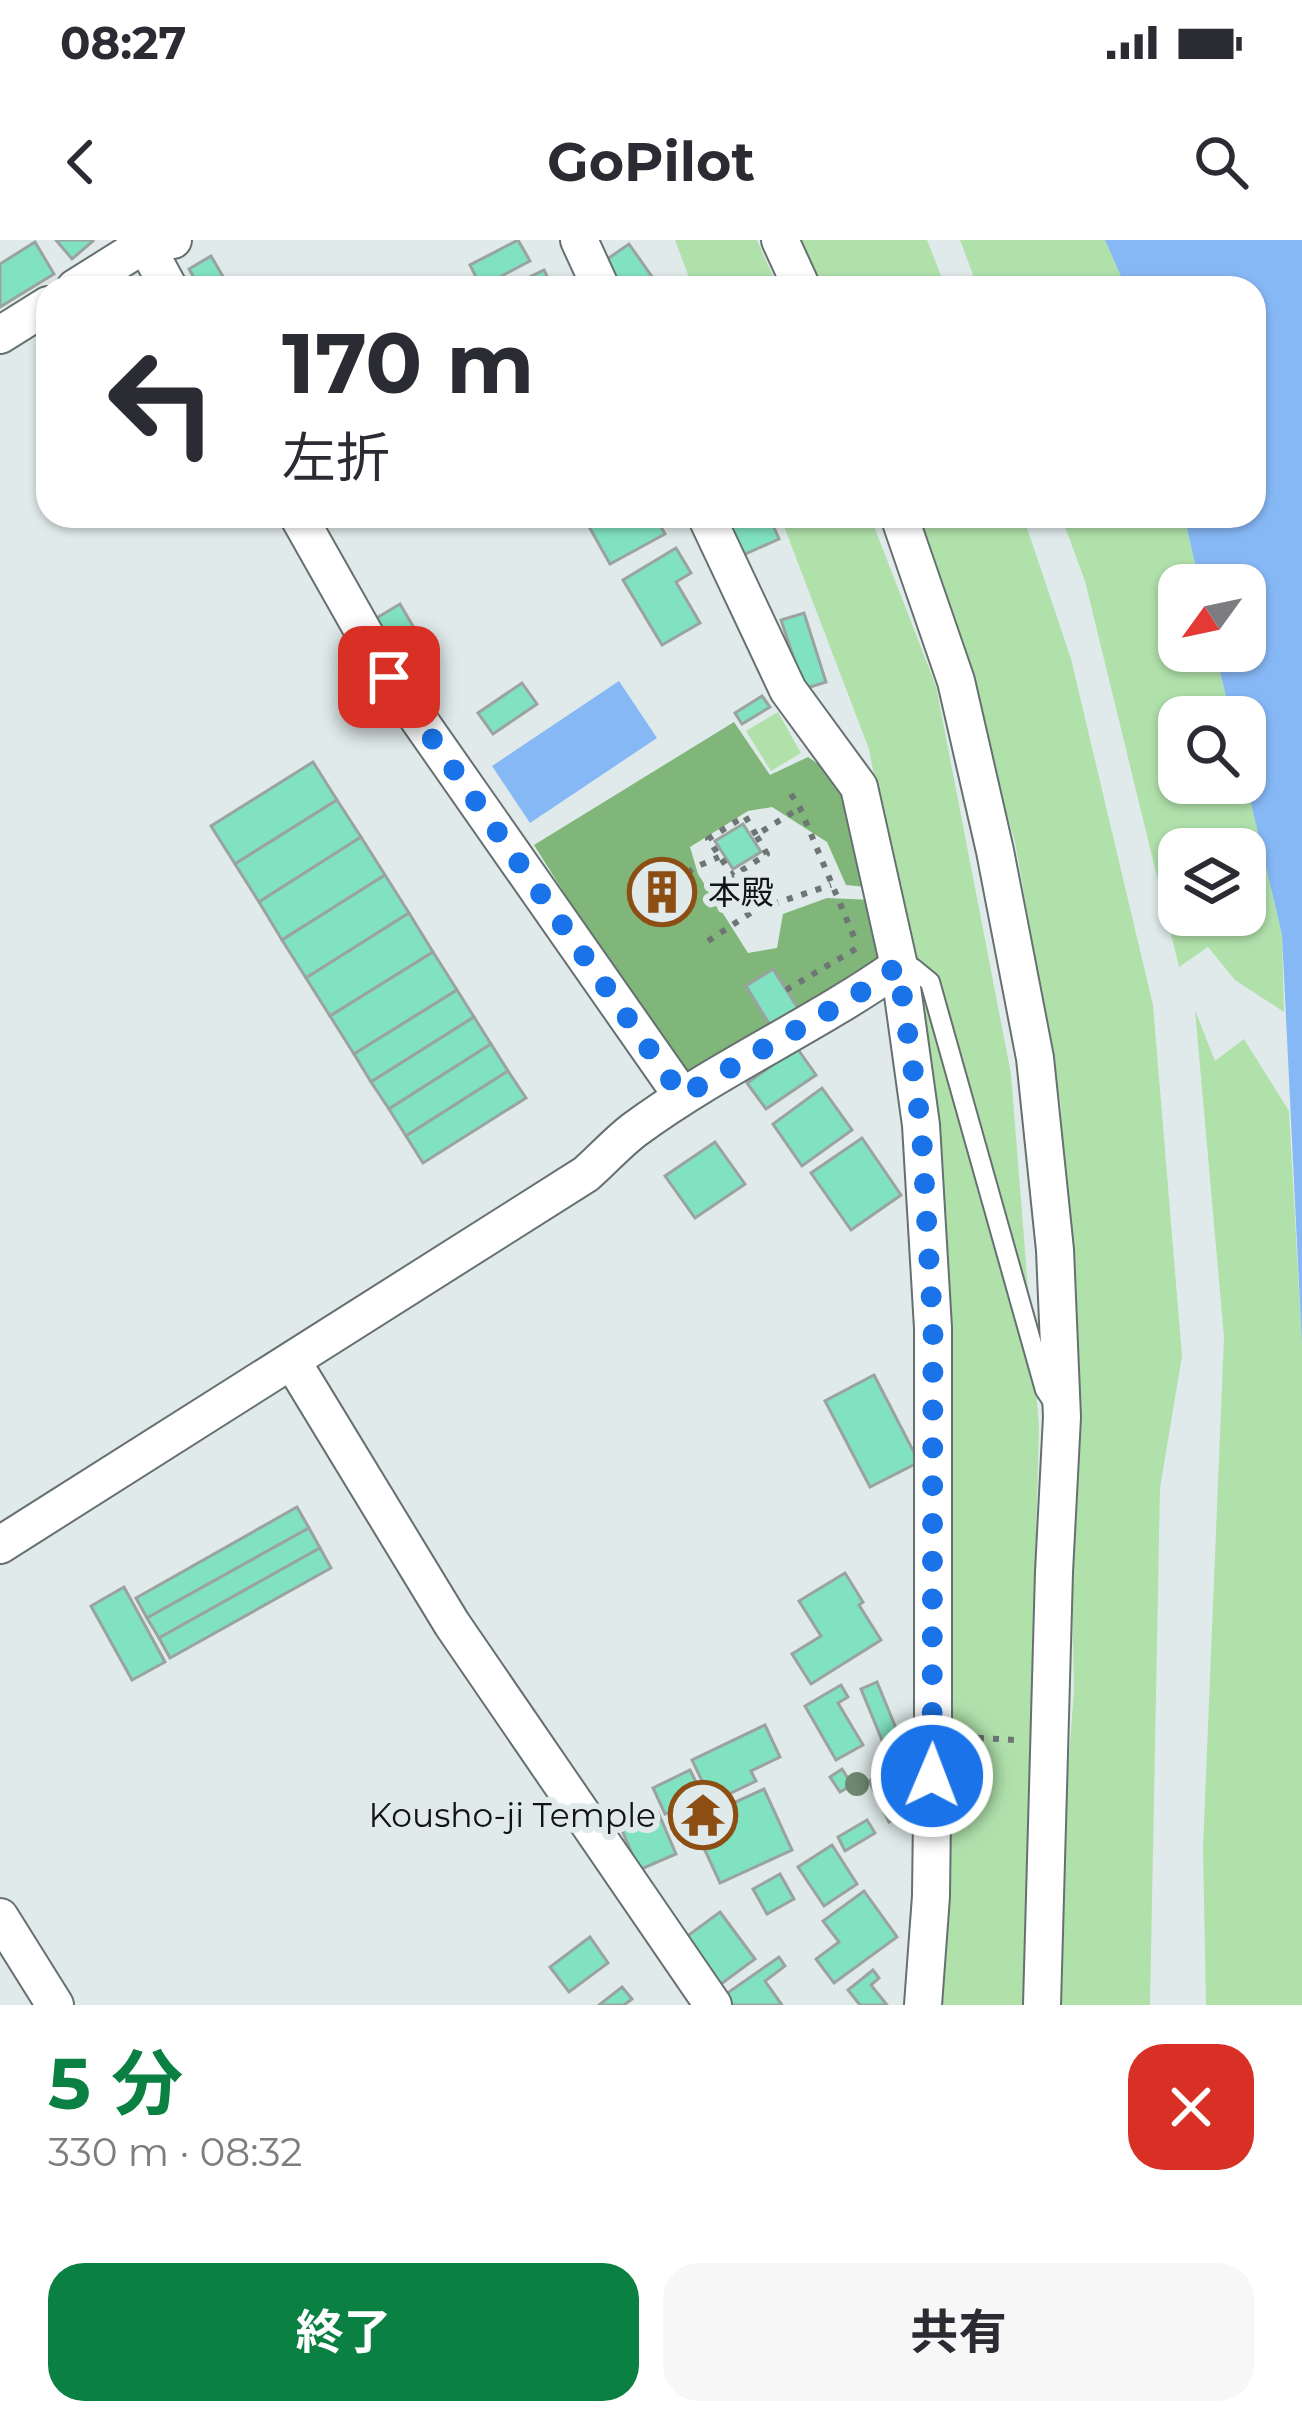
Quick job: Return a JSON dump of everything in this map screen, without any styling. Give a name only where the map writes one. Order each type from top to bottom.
[{"type":"street","points":[[578,240],[595,276]]},
{"type":"street","points":[[780,240],[796,276]]},
{"type":"street","points":[[95,276],[152,241],[165,276]]},
{"type":"street","points":[[0,335],[36,312]]},
{"type":"street","points":[[305,528],[389,677],[682,1096]]},
{"type":"street","points":[[712,528],[788,690],[859,787],[921,1125],[933,1328],[931,1896],[923,2005]]},
{"type":"street","points":[[903,528],[956,681],[994,851],[1035,1058],[1054,1250],[1062,1417],[1042,2005]]},
{"type":"street","points":[[0,1545],[586,1174],[629,1134],[682,1096],[894,969]]},
{"type":"street","points":[[292,1361],[452,1624],[713,2005]]},
{"type":"street","points":[[0,1917],[55,2005]]},
{"type":"lane","points":[[894,969],[913,968],[930,982],[1045,1390],[1062,1417]]},
{"type":"path","points":[[791,794],[859,947],[894,969]]},
{"type":"path","points":[[756,836],[800,808]]},
{"type":"path","points":[[745,816],[756,836],[767,854],[733,876],[708,839],[745,816]]},
{"type":"path","points":[[675,881],[719,857]]},
{"type":"path","points":[[707,941],[755,910],[831,885]]},
{"type":"path","points":[[786,990],[859,947]]},
{"type":"path","points":[[933,1736],[1050,1742]]},
{"type":"green space","points":[[675,240],[757,240],[773,276],[688,276]]},
{"type":"green space","points":[[800,240],[927,240],[941,276],[817,276]]},
{"type":"green space","points":[[960,240],[1105,240],[1121,276],[974,276]]},
{"type":"green space","points":[[785,528],[875,528],[936,686],[1011,1074],[1039,1428],[1023,2005],[934,2005],[952,1311],[919,1013],[869,749]]},
{"type":"green space","points":[[914,528],[1027,528],[1071,659],[1153,1005],[1182,1356],[1160,1488],[1150,2005],[1050,2005],[1074,1690],[1061,1107],[1015,842],[970,688]]},
{"type":"green space","points":[[1065,528],[1187,528],[1195,564],[1158,564],[1158,672],[1220,672],[1226,696],[1158,696],[1158,804],[1251,804],[1257,828],[1158,828],[1158,881],[1085,581]]},
{"type":"green space","points":[[778,712],[801,753],[771,771],[746,731]]},
{"type":"green space","points":[[734,722],[770,775],[808,757],[835,782],[851,815],[866,887],[846,885],[827,842],[772,807],[748,811],[690,847],[698,874],[748,953],[777,948],[783,914],[827,898],[872,900],[881,954],[875,976],[684,1084],[534,845]]},
{"type":"green space","points":[[1266,867],[1282,935],[1284,1012],[1235,980],[1208,947],[1179,967],[1171,936],[1266,936]]},
{"type":"green space","points":[[1195,1010],[1215,1061],[1244,1039],[1289,1111],[1302,1346],[1302,2005],[1206,2005],[1203,1848],[1224,1337]]},
{"type":"water","points":[[1105,240],[1302,240],[1302,1346],[1282,935],[1266,867],[1266,828],[1257,828],[1251,804],[1266,804],[1266,696],[1226,696],[1220,672],[1266,672],[1266,564],[1195,564],[1187,528],[1266,528],[1266,276],[1121,276]]},
{"type":"water","points":[[619,681],[657,738],[530,823],[492,766]]},
{"type":"building","points":[[56,240],[92,240],[93,241],[72,259]]},
{"type":"building","points":[[518,240],[530,261],[502,276],[476,276],[470,265]]},
{"type":"building","points":[[35,242],[54,274],[36,276],[36,285],[0,307],[0,264]]},
{"type":"building","points":[[629,244],[651,276],[613,276],[603,262]]},
{"type":"building","points":[[211,256],[223,276],[193,276],[189,269]]},
{"type":"building","points":[[590,528],[662,528],[665,534],[610,564]]},
{"type":"building","points":[[731,528],[774,528],[779,539],[743,555]]},
{"type":"building","points":[[676,548],[691,573],[676,582],[700,623],[662,645],[623,580]]},
{"type":"building","points":[[400,604],[424,645],[399,660],[375,619]]},
{"type":"building","points":[[804,613],[826,682],[804,689],[781,620]]},
{"type":"building","points":[[522,683],[537,704],[493,734],[478,713]]},
{"type":"building","points":[[762,696],[770,707],[742,724],[735,713]]},
{"type":"building","points":[[313,762],[337,800],[235,864],[211,826]]},
{"type":"building","points":[[337,800],[361,837],[259,902],[235,864]]},
{"type":"building","points":[[743,824],[761,852],[733,869],[715,841]]},
{"type":"building","points":[[361,837],[385,875],[282,940],[259,902]]},
{"type":"building","name":"本殿","points":[[668,869],[685,897],[657,914],[640,886]]},
{"type":"building","points":[[385,875],[409,913],[306,978],[282,940]]},
{"type":"building","points":[[409,913],[433,952],[330,1016],[306,978]]},
{"type":"building","points":[[433,952],[457,990],[354,1054],[330,1016]]},
{"type":"building","points":[[773,969],[801,1013],[773,1030],[746,986]]},
{"type":"building","points":[[457,990],[474,1017],[371,1082],[354,1054]]},
{"type":"building","points":[[474,1017],[491,1044],[389,1109],[371,1082]]},
{"type":"building","points":[[491,1044],[508,1071],[406,1136],[389,1109]]},
{"type":"building","points":[[797,1048],[816,1075],[766,1109],[747,1083]]},
{"type":"building","points":[[508,1071],[526,1098],[423,1163],[406,1136]]},
{"type":"building","points":[[822,1088],[852,1130],[802,1166],[773,1124]]},
{"type":"building","points":[[862,1138],[901,1195],[851,1230],[811,1173]]},
{"type":"building","points":[[715,1142],[745,1184],[695,1218],[665,1176]]},
{"type":"building","points":[[874,1375],[919,1462],[870,1487],[825,1401]]},
{"type":"building","points":[[297,1507],[309,1528],[147,1618],[136,1598]]},
{"type":"building","points":[[309,1528],[320,1548],[159,1638],[147,1618]]},
{"type":"building","points":[[320,1548],[331,1568],[170,1658],[159,1638]]},
{"type":"building","points":[[845,1573],[881,1640],[811,1684],[792,1654],[821,1636],[799,1601]]},
{"type":"building","points":[[124,1587],[165,1662],[132,1680],[91,1606]]},
{"type":"building","points":[[877,1682],[900,1738],[884,1745],[861,1689]]},
{"type":"building","points":[[841,1685],[848,1697],[838,1703],[863,1745],[836,1760],[805,1706]]},
{"type":"building","points":[[765,1725],[780,1757],[751,1771],[756,1781],[712,1802],[692,1760]]},
{"type":"building","points":[[898,1768],[918,1809],[889,1822],[869,1781]]},
{"type":"building","points":[[842,1769],[852,1785],[840,1792],[830,1777]]},
{"type":"building","points":[[690,1770],[706,1802],[685,1812],[682,1806],[665,1814],[653,1788]]},
{"type":"building","points":[[764,1789],[792,1850],[720,1883],[692,1822]]},
{"type":"building","points":[[658,1812],[676,1854],[639,1870],[621,1828]]},
{"type":"building","points":[[867,1820],[875,1833],[845,1851],[838,1837]]},
{"type":"building","points":[[832,1845],[857,1884],[824,1906],[798,1867]]},
{"type":"building","points":[[780,1874],[794,1899],[767,1914],[753,1889]]},
{"type":"building","points":[[864,1891],[897,1937],[834,1983],[816,1959],[839,1942],[823,1921]]},
{"type":"building","points":[[720,1912],[755,1959],[717,1987],[682,1940]]},
{"type":"building","points":[[590,1937],[608,1963],[569,1992],[550,1967]]},
{"type":"building","points":[[779,1957],[785,1966],[765,1981],[782,2005],[719,2005],[716,2001]]},
{"type":"building","points":[[873,1970],[879,1978],[871,1985],[887,2005],[860,2005],[848,1990]]},
{"type":"building","points":[[622,1987],[632,1999],[624,2005],[599,2005]]},
{"type":"place","name":"本殿","points":[[662,892]]},
{"type":"place","name":"Kousho-ji Temple","points":[[703,1815]]},
{"type":"route","points":[[389,677],[682,1096],[898,966],[921,1125],[933,1328],[932,1776]]}]
